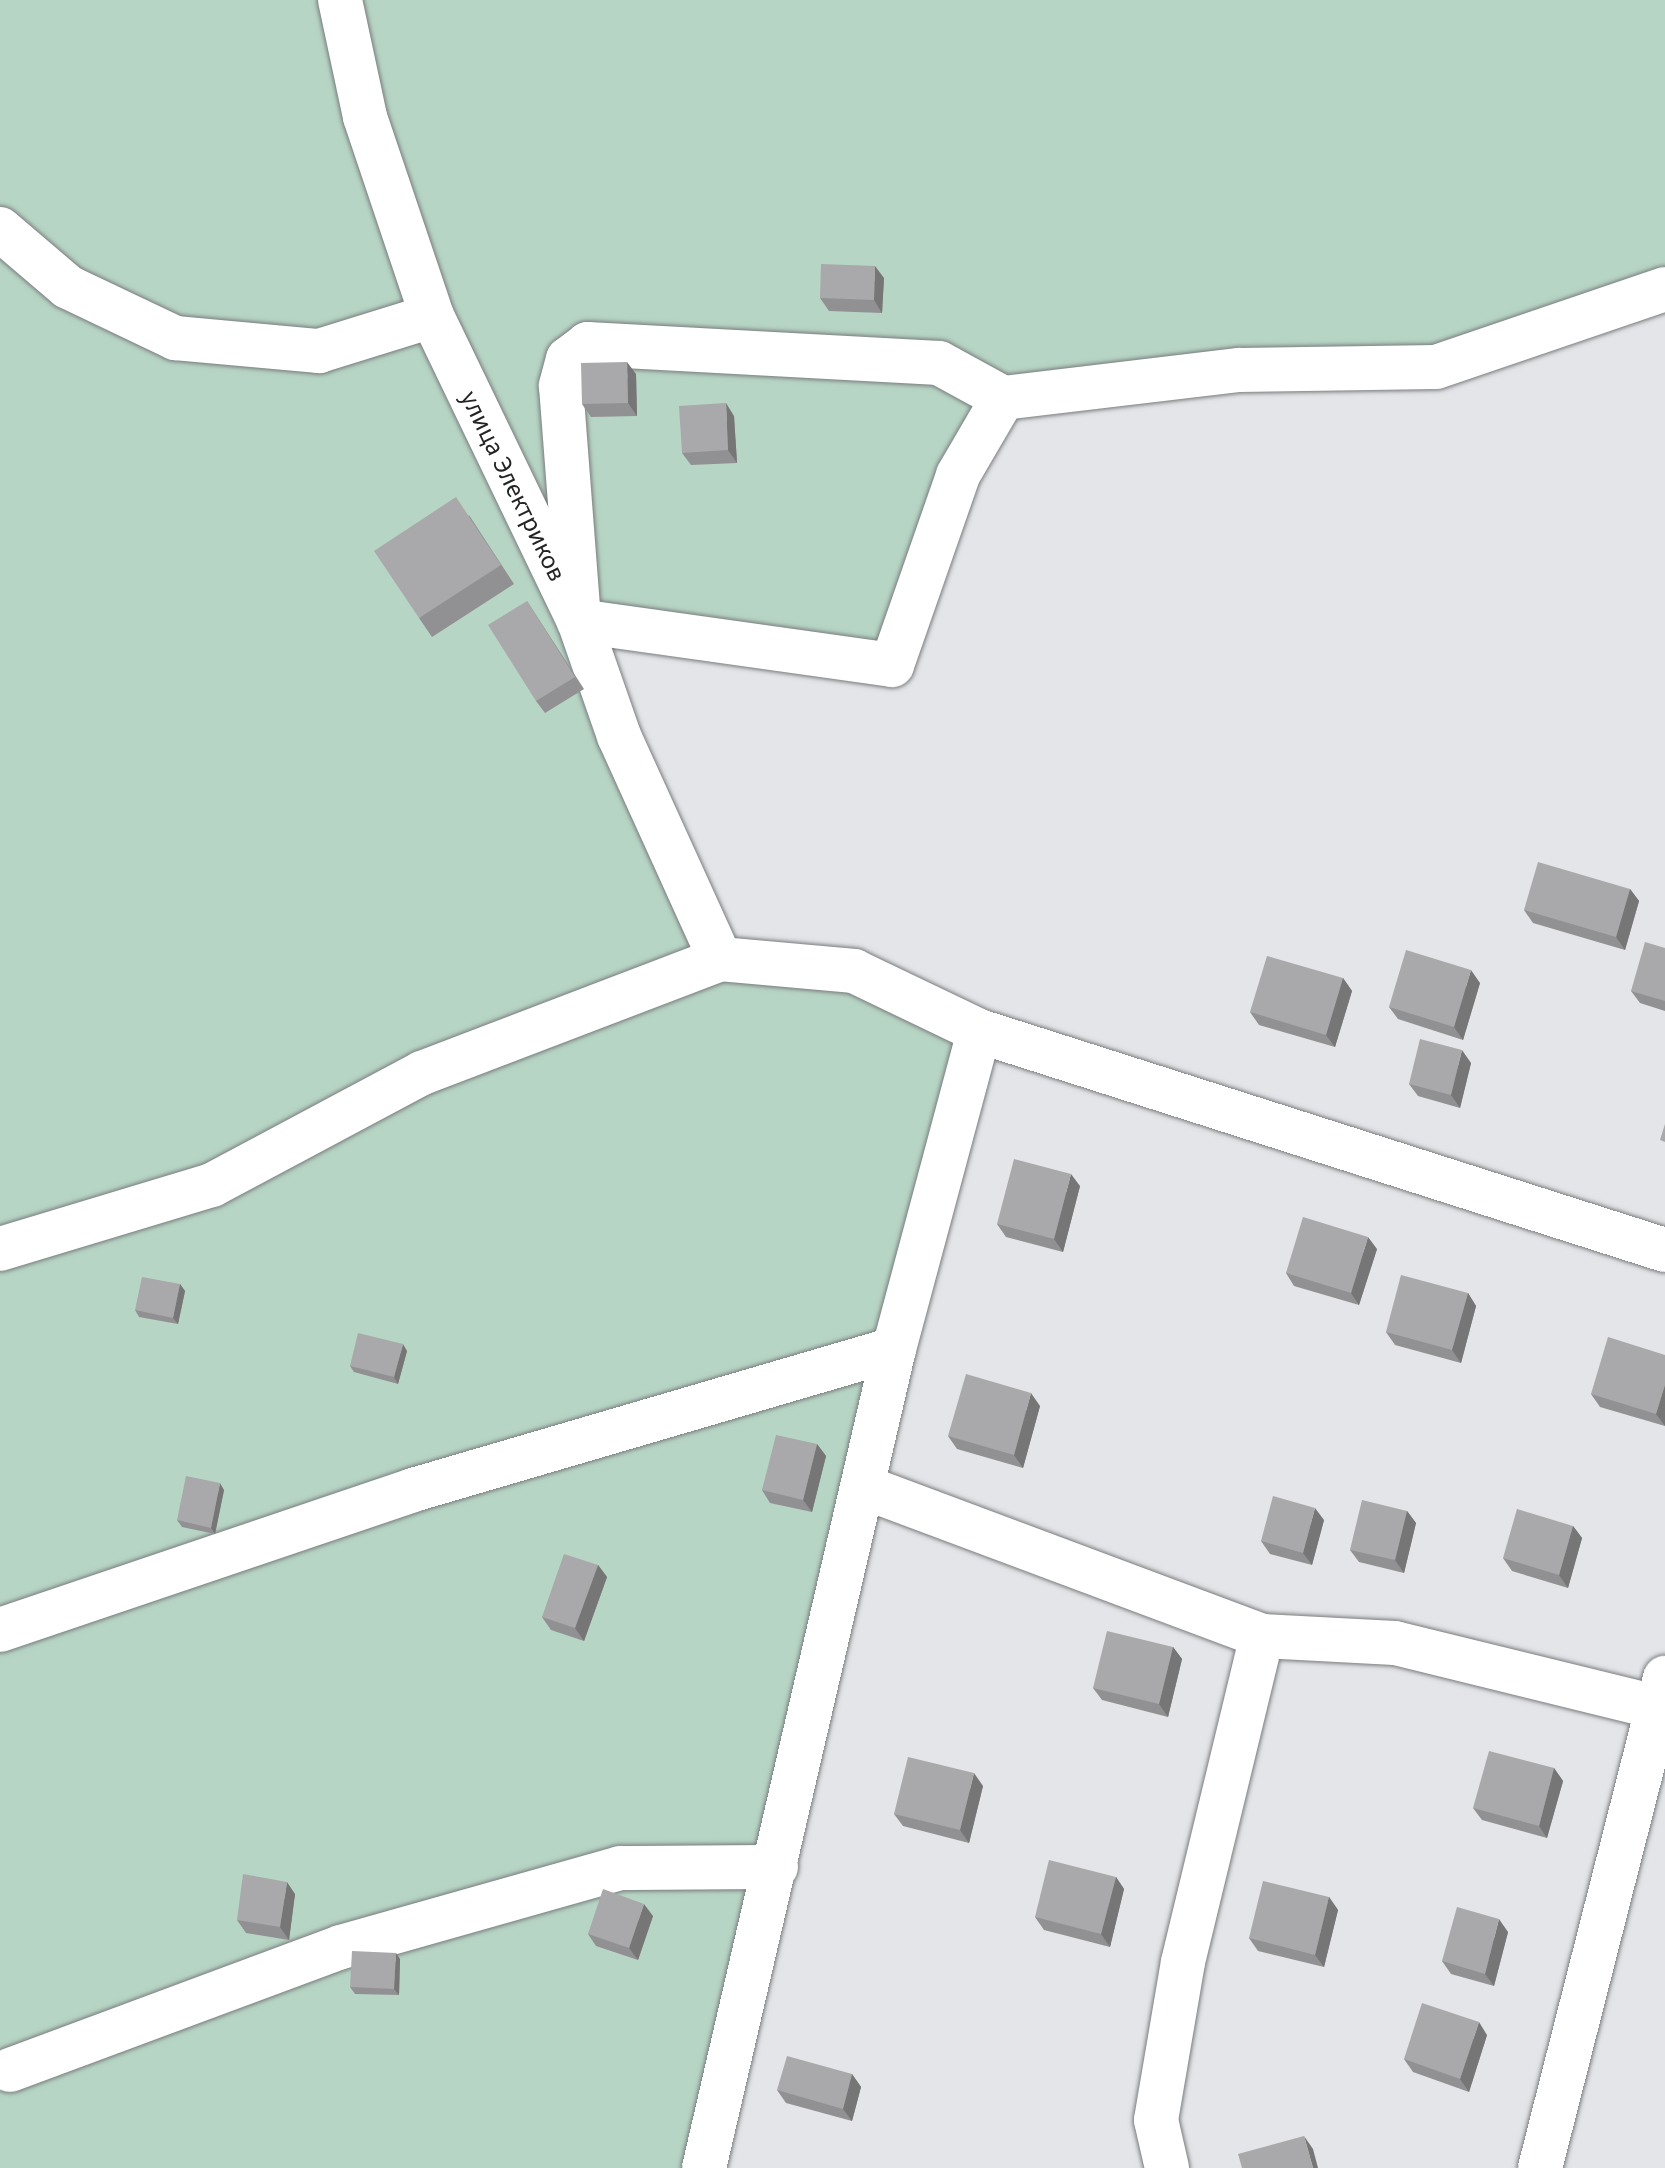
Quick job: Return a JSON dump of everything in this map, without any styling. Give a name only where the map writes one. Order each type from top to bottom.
[{"type":"street","name":"улица Электриков","points":[[340,0],[365,117],[432,316],[579,621],[619,736],[720,959]]},
{"type":"street","points":[[0,229],[68,287],[175,338],[319,351],[432,316]]},
{"type":"street","points":[[1003,398],[958,475],[892,665],[579,621],[561,386],[568,359],[588,344],[939,363],[1003,398],[1239,370],[1436,367],[1665,289]]},
{"type":"street","points":[[0,1249],[212,1185],[422,1073],[720,959],[854,971],[979,1031],[1665,1250]]},
{"type":"street","points":[[704,2168],[894,1349],[979,1031]]},
{"type":"street","points":[[0,1630],[413,1490],[894,1349]]},
{"type":"street","points":[[864,1487],[1262,1636],[1395,1643],[1661,1693],[1540,2168]]},
{"type":"street","points":[[1167,2168],[1156,2120],[1183,1962],[1262,1636]]},
{"type":"street","points":[[10,2070],[341,1947],[620,1868],[776,1867]]},
{"type":"green space","points":[[0,0],[1665,0],[1665,289],[1436,367],[1003,398],[892,665],[580,621],[720,959],[854,971],[979,1031],[704,2168],[0,2168]]},
{"type":"building","points":[[821,264],[875,266],[874,300],[820,298]]},
{"type":"building","points":[[627,362],[628,403],[582,404],[581,363]]},
{"type":"building","points":[[726,403],[728,450],[682,453],[679,406]]},
{"type":"building","points":[[456,497],[501,565],[419,618],[374,551]]},
{"type":"building","points":[[527,601],[575,677],[536,701],[488,625]]},
{"type":"building","points":[[1538,862],[1630,889],[1616,937],[1524,910]]},
{"type":"building","points":[[1645,942],[1665,948],[1665,1001],[1631,991]]},
{"type":"building","points":[[1406,950],[1471,970],[1454,1027],[1389,1007]]},
{"type":"building","points":[[1267,956],[1343,978],[1326,1035],[1250,1012]]},
{"type":"building","points":[[1420,1039],[1462,1050],[1451,1095],[1409,1084]]},
{"type":"building","points":[[1665,1124],[1665,1142],[1660,1140]]},
{"type":"building","points":[[1014,1159],[1071,1174],[1054,1239],[997,1224]]},
{"type":"building","points":[[1303,1217],[1368,1237],[1351,1293],[1286,1273]]},
{"type":"building","points":[[1401,1275],[1468,1293],[1452,1350],[1386,1332]]},
{"type":"building","points":[[142,1277],[180,1284],[173,1318],[135,1310]]},
{"type":"building","points":[[358,1333],[403,1344],[394,1377],[350,1366]]},
{"type":"building","points":[[1608,1337],[1665,1355],[1665,1385],[1656,1414],[1591,1394]]},
{"type":"building","points":[[966,1374],[1031,1393],[1014,1455],[948,1436]]},
{"type":"building","points":[[776,1435],[817,1444],[803,1500],[762,1490]]},
{"type":"building","points":[[186,1476],[220,1483],[211,1528],[177,1520]]},
{"type":"building","points":[[1273,1496],[1315,1508],[1303,1553],[1261,1541]]},
{"type":"building","points":[[1362,1500],[1407,1511],[1395,1560],[1350,1550]]},
{"type":"building","points":[[1517,1509],[1573,1526],[1559,1575],[1503,1558]]},
{"type":"building","points":[[564,1554],[598,1565],[575,1628],[542,1617]]},
{"type":"building","points":[[1107,1631],[1173,1647],[1159,1704],[1093,1688]]},
{"type":"building","points":[[1489,1751],[1554,1768],[1539,1826],[1473,1808]]},
{"type":"building","points":[[908,1757],[974,1773],[960,1830],[894,1814]]},
{"type":"building","points":[[1049,1860],[1116,1877],[1101,1934],[1035,1917]]},
{"type":"building","points":[[243,1874],[287,1882],[280,1927],[237,1920]]},
{"type":"building","points":[[1263,1881],[1329,1897],[1315,1955],[1249,1938]]},
{"type":"building","points":[[603,1889],[644,1904],[629,1948],[588,1934]]},
{"type":"building","points":[[1457,1907],[1499,1919],[1485,1974],[1442,1961]]},
{"type":"building","points":[[352,1951],[396,1953],[394,1989],[350,1987]]},
{"type":"building","points":[[1422,2003],[1479,2022],[1460,2079],[1404,2059]]},
{"type":"building","points":[[787,2056],[852,2074],[843,2109],[777,2090]]},
{"type":"building","points":[[1304,2136],[1313,2168],[1242,2168],[1238,2154]]}]
